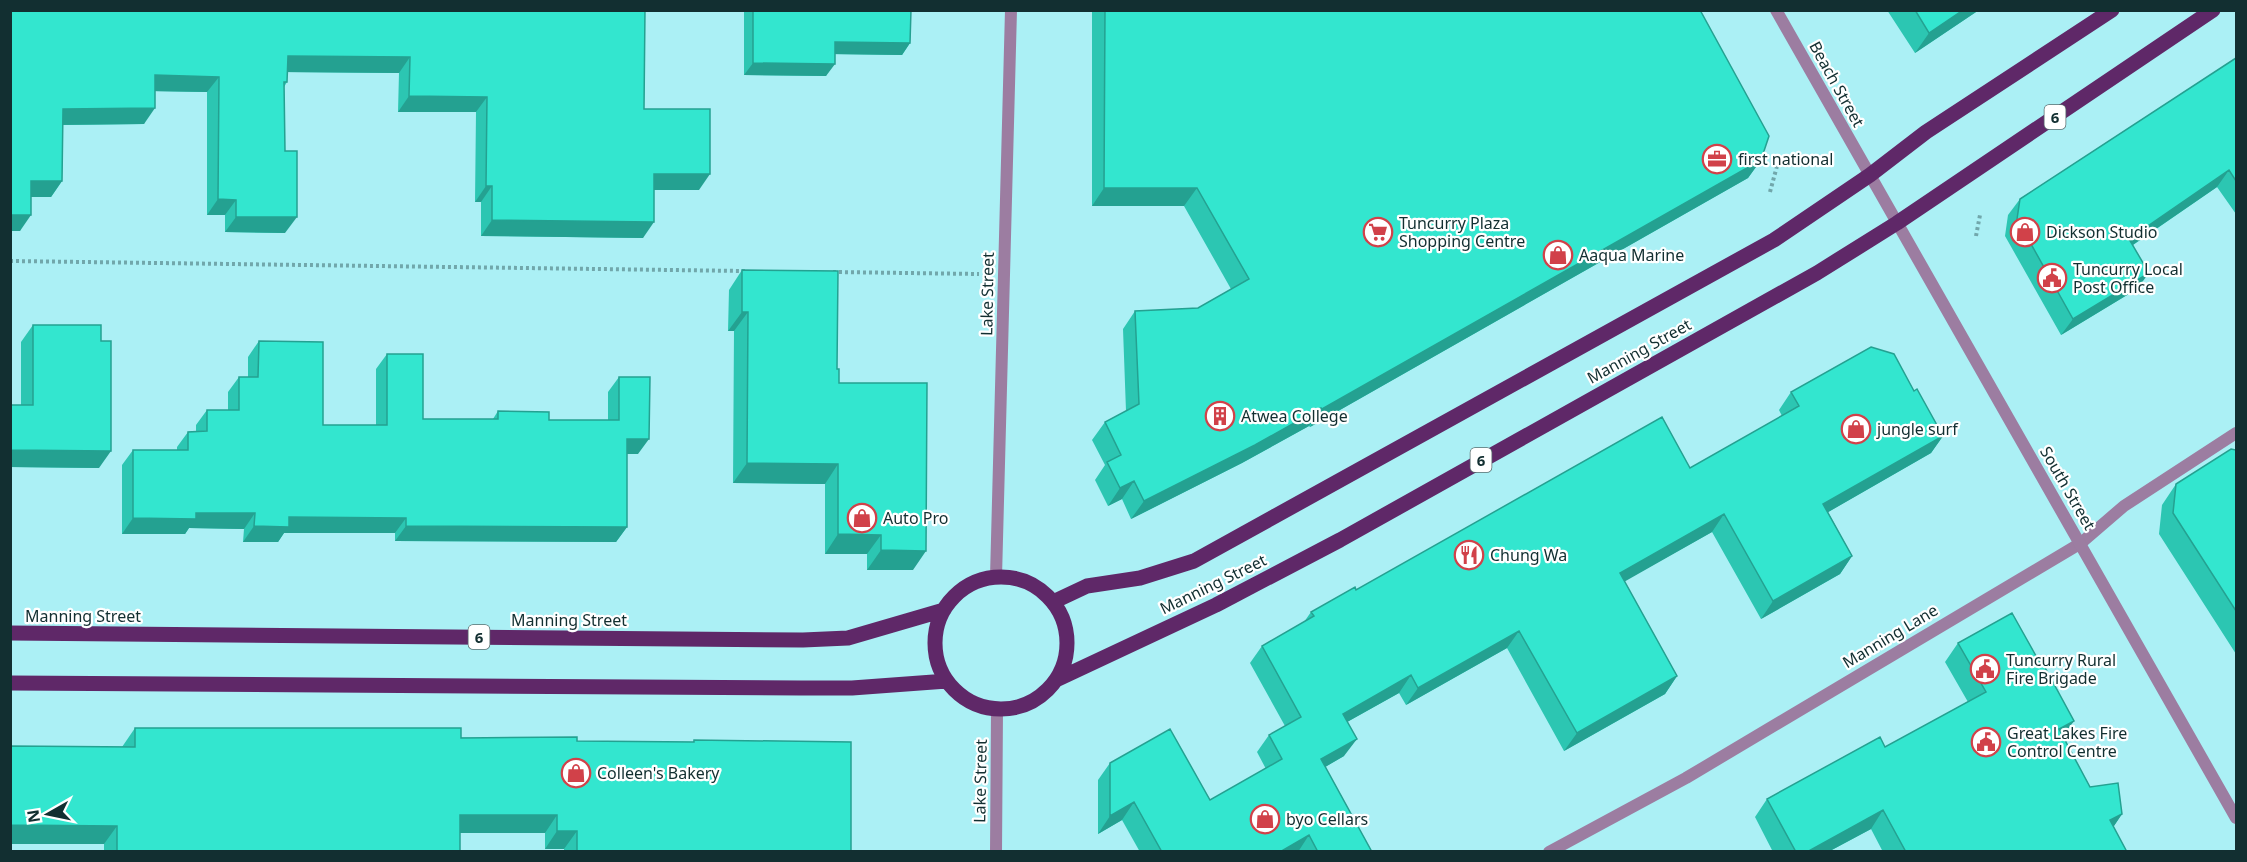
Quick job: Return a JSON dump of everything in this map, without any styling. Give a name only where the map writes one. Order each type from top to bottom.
[{"type":"main road","name":"Manning Street","points":[[1053,602],[1088,586],[1140,578],[1194,561],[1774,240],[1870,175],[1926,132],[2112,10]]},
{"type":"main road","name":"Manning Street","points":[[1056,680],[1216,605],[1340,540],[1817,273],[1897,223],[2214,10]]},
{"type":"main road","points":[[997,711],[969,701],[956,692],[939,665],[935,646],[937,627],[944,610],[966,587],[980,580],[996,577],[1013,578],[1029,584],[1053,602],[1064,623],[1067,642],[1064,662],[1056,680]]},
{"type":"main road","name":"Manning Street","points":[[10,633],[803,640],[848,638],[944,610]]},
{"type":"main road","name":"6","points":[[997,711],[1013,709],[1030,703],[1056,680]]},
{"type":"main road","points":[[10,683],[852,688],[947,681]]},
{"type":"street","name":"Lake Street","points":[[996,577],[1011,10]]},
{"type":"street","name":"Beach Street","points":[[1776,10],[1870,175]]},
{"type":"street","name":"South Street","points":[[1870,175],[2236,818]]},
{"type":"street","name":"Manning Lane","points":[[1549,852],[1686,778],[2080,543],[2124,506],[2236,433]]},
{"type":"street","name":"Lake Street","points":[[996,852],[997,711]]},
{"type":"path","points":[[1770,192],[1777,166]]},
{"type":"path","points":[[1976,236],[1980,215]]},
{"type":"path","points":[[10,261],[752,271]]},
{"type":"path","points":[[824,272],[1003,274]]},
{"type":"building","points":[[10,10],[645,10],[644,109],[710,109],[710,174],[654,174],[654,222],[492,220],[492,186],[486,186],[487,97],[409,96],[410,57],[288,56],[287,82],[284,82],[285,151],[297,151],[297,217],[236,217],[236,200],[218,199],[219,77],[155,75],[155,108],[63,109],[62,181],[31,181],[31,215],[10,215]]},
{"type":"building","points":[[753,10],[911,10],[910,43],[835,42],[835,64],[753,63]]},
{"type":"building","points":[[1105,10],[1700,10],[1769,136],[1761,160],[1322,409],[1144,501],[1134,481],[1120,488],[1107,462],[1121,455],[1105,422],[1139,404],[1135,311],[1198,308],[1249,279],[1197,188],[1104,188]]},
{"type":"building","points":[[1915,10],[1963,10],[1929,33]]},
{"type":"building","points":[[2236,58],[2236,181],[2229,170],[2129,239],[2149,273],[2073,319],[2017,219],[2020,199]]},
{"type":"building","points":[[742,270],[838,271],[837,369],[839,369],[839,383],[927,383],[926,551],[881,550],[881,535],[838,534],[838,464],[747,463],[748,312],[742,312]]},
{"type":"building","points":[[33,325],[101,325],[101,341],[111,341],[111,451],[10,450],[10,405],[33,405]]},
{"type":"building","points":[[259,341],[323,342],[323,425],[387,425],[387,354],[423,354],[423,419],[498,419],[498,411],[549,412],[549,420],[619,420],[619,377],[650,377],[649,439],[627,439],[627,527],[406,526],[406,518],[289,517],[289,527],[254,526],[255,513],[196,513],[196,519],[133,518],[133,450],[188,450],[188,432],[207,431],[207,410],[239,410],[239,377],[258,377]]},
{"type":"building","points":[[1871,347],[1894,354],[1914,391],[1917,389],[1943,436],[1823,504],[1852,556],[1773,601],[1724,514],[1620,573],[1677,676],[1577,733],[1519,631],[1418,688],[1411,675],[1343,714],[1357,739],[1321,759],[1372,852],[1318,852],[1309,835],[1280,852],[1162,852],[1134,802],[1110,816],[1110,763],[1170,729],[1210,800],[1282,759],[1269,735],[1301,717],[1262,646],[1314,616],[1311,612],[1355,587],[1356,590],[1662,417],[1690,468],[1799,406],[1791,392]]},
{"type":"building","points":[[2231,449],[2236,450],[2236,611],[2173,513],[2176,484]]},
{"type":"building","points":[[2012,613],[2074,721],[2059,729],[2090,787],[2118,783],[2122,814],[2110,820],[2127,852],[1906,852],[1883,810],[1807,852],[1796,852],[1767,799],[1880,737],[1885,747],[1986,692],[1958,643]]},
{"type":"building","points":[[135,728],[461,728],[461,738],[577,737],[577,741],[851,742],[851,852],[577,852],[577,831],[557,831],[557,815],[460,815],[460,852],[117,852],[117,826],[10,825],[10,746],[135,747]]},
{"type":"place","name":"first national","points":[[1717,159]]},
{"type":"place","name":"Tuncurry Plaza Shopping Centre","points":[[1378,232]]},
{"type":"place","name":"Dickson Studio","points":[[2025,232]]},
{"type":"place","name":"Aaqua Marine","points":[[1558,255]]},
{"type":"place","name":"Tuncurry Local Post Office","points":[[2052,278]]},
{"type":"place","name":"Atwea College","points":[[1220,416]]},
{"type":"place","name":"jungle surf","points":[[1856,429]]},
{"type":"place","name":"Auto Pro","points":[[862,518]]},
{"type":"place","name":"Chung Wa","points":[[1469,555]]},
{"type":"place","name":"Tuncurry Rural Fire Brigade","points":[[1985,669]]},
{"type":"place","name":"Great Lakes Fire Control Centre","points":[[1986,742]]},
{"type":"place","name":"Colleen's Bakery","points":[[576,773]]},
{"type":"place","name":"byo Cellars","points":[[1265,819]]}]
